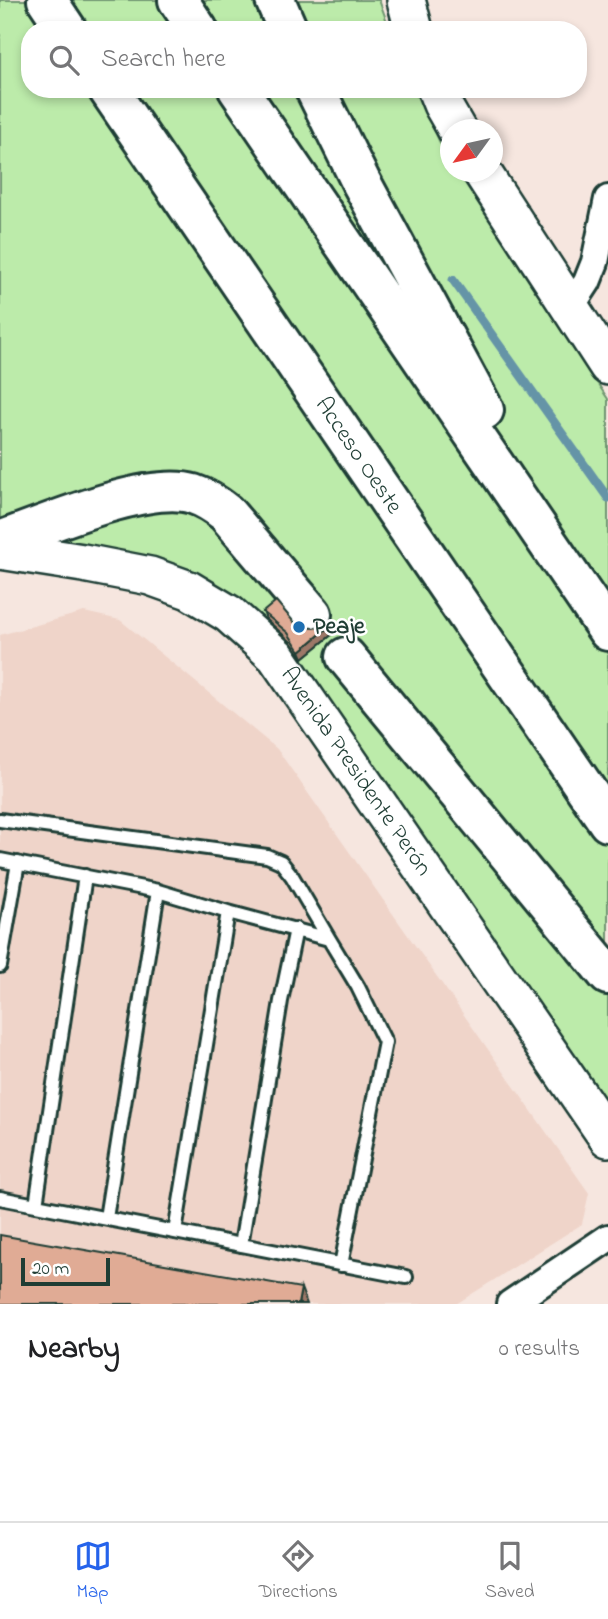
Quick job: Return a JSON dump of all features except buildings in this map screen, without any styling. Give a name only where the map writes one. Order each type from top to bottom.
[{"type":"highway","points":[[47,0],[61,21]]},
{"type":"highway","points":[[178,0],[192,21]]},
{"type":"highway","points":[[275,0],[284,21]]},
{"type":"highway","name":"Acceso Oeste","points":[[114,98],[608,822]]},
{"type":"highway","points":[[245,98],[602,623]]},
{"type":"highway","points":[[319,98],[435,321],[602,623]]},
{"type":"highway","points":[[0,550],[68,516],[129,497],[151,492],[192,494],[226,513],[312,614]]},
{"type":"highway","points":[[346,657],[608,975]]},
{"type":"street","points":[[406,0],[412,21]]},
{"type":"street","points":[[440,98],[451,119]]},
{"type":"street","points":[[488,182],[608,366]]},
{"type":"street","points":[[570,308],[587,282],[595,262],[608,199]]},
{"type":"street","name":"Avenida Presidente Perón","points":[[0,550],[150,576],[189,590],[229,614],[276,656],[608,1138]]},
{"type":"street","points":[[510,1304],[608,1238]]},
{"type":"lane","points":[[0,820],[267,856],[281,862],[292,876],[358,987],[385,1042],[341,1265]]},
{"type":"lane","points":[[0,860],[158,891],[328,939]]},
{"type":"lane","points":[[0,966],[18,863]]},
{"type":"lane","points":[[36,1205],[85,876]]},
{"type":"lane","points":[[106,1218],[158,891]]},
{"type":"lane","points":[[175,1232],[228,912]]},
{"type":"lane","points":[[241,1245],[281,1001],[296,929]]},
{"type":"lane","points":[[0,1198],[406,1277]]},
{"type":"shaded area","points":[[84,612],[120,620],[277,749],[589,1193],[582,1224],[456,1304],[0,1304],[0,635]]},
{"type":"green space","points":[[0,0],[379,0],[387,21],[21,21],[21,98],[420,98],[440,143],[440,182],[464,182],[608,399],[608,1114],[266,631],[193,571],[91,547],[0,532]]},
{"type":"waterway","points":[[453,280],[608,498]]},
{"type":"place","name":"Peaje","points":[[299,627]]}]
